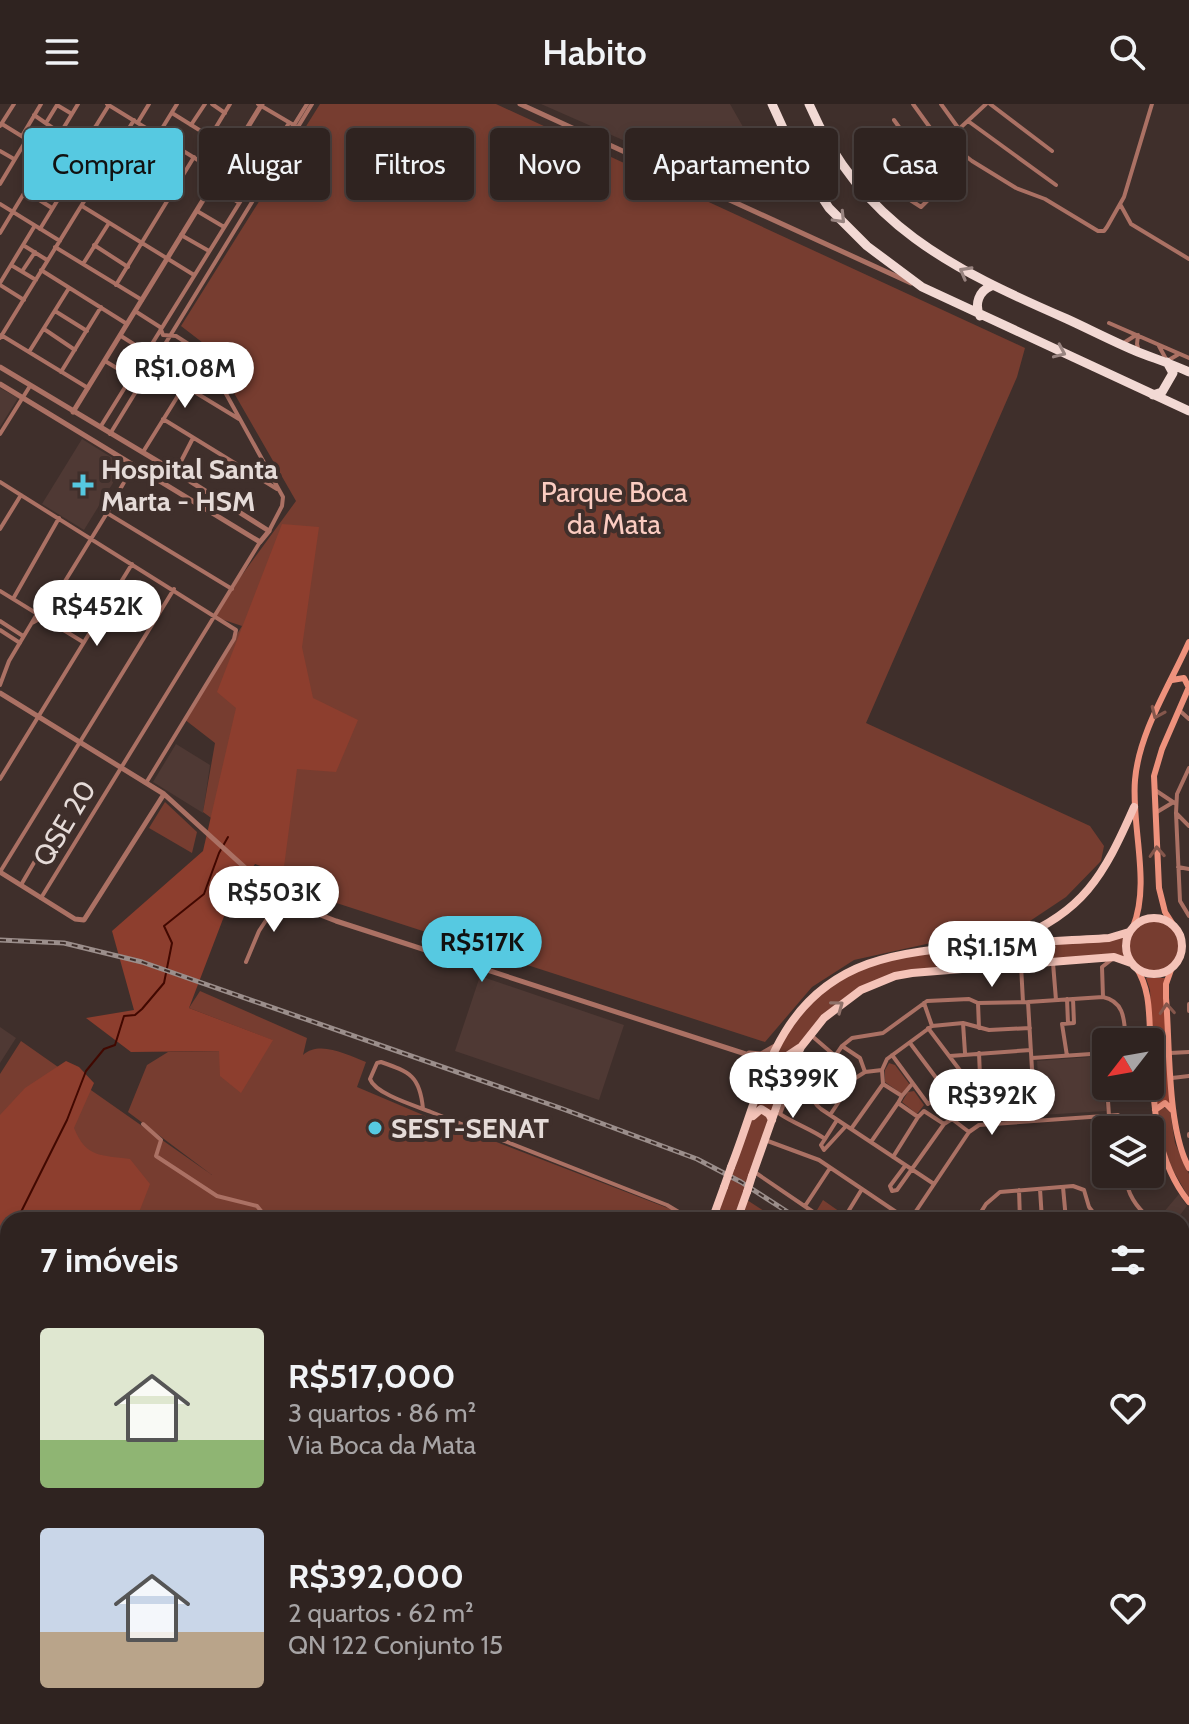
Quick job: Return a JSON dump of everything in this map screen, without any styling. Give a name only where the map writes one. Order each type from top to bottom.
[{"type":"highway","points":[[772,104],[782,128]]},
{"type":"highway","points":[[809,104],[821,131],[849,175],[875,204],[935,255],[991,286],[1189,372]]},
{"type":"highway","points":[[824,200],[867,246],[922,287],[1189,411]]},
{"type":"highway","points":[[980,316],[977,303],[982,292],[991,286]]},
{"type":"highway","points":[[1153,395],[1162,392],[1169,383],[1173,373],[1167,361]]},
{"type":"main road","points":[[1156,1116],[1147,990],[1126,951],[1141,902],[1134,807],[1135,778],[1141,750],[1171,681],[1185,660],[1189,642]]},
{"type":"main road","points":[[1171,681],[1182,677],[1187,680],[1189,688],[1159,759],[1154,789],[1162,903],[1182,944],[1166,984],[1174,1113],[1180,1148],[1189,1168]]},
{"type":"main road","points":[[1003,944],[1043,928],[1078,903],[1102,873],[1134,807]]},
{"type":"main road","points":[[713,1212],[778,1044],[813,997],[831,983],[870,961],[913,951],[1109,938],[1150,918],[1163,919],[1176,929],[1189,932]]},
{"type":"main road","points":[[740,1212],[787,1077],[801,1047],[824,1018],[861,990],[895,976],[1114,957],[1154,974],[1189,956]]},
{"type":"main road","points":[[771,1060],[787,1056],[801,1047]]},
{"type":"main road","points":[[758,1058],[763,1063],[765,1075]]},
{"type":"main road","points":[[1155,1110],[1165,1103],[1174,1113]]},
{"type":"main road","points":[[746,1126],[759,1110],[766,1111],[772,1120]]},
{"type":"main road","points":[[1164,1155],[1170,1174],[1189,1202]]},
{"type":"street","points":[[1,180],[24,138],[1,125],[14,104]]},
{"type":"street","points":[[28,128],[41,104]]},
{"type":"street","points":[[46,124],[57,104],[72,114]]},
{"type":"street","points":[[63,128],[78,104]]},
{"type":"street","points":[[118,111],[123,104]]},
{"type":"street","points":[[131,128],[149,104]]},
{"type":"street","points":[[162,128],[177,104]]},
{"type":"street","points":[[191,125],[205,104]]},
{"type":"street","points":[[212,104],[225,113]]},
{"type":"street","points":[[216,128],[230,104]]},
{"type":"street","points":[[110,434],[309,104]]},
{"type":"street","points":[[520,104],[625,152]]},
{"type":"street","points":[[913,104],[930,128]]},
{"type":"street","points":[[941,104],[958,128]]},
{"type":"street","points":[[975,104],[980,110]]},
{"type":"street","points":[[960,128],[988,104],[1052,151]]},
{"type":"street","points":[[966,156],[1004,181],[1045,199],[1094,230],[1104,231],[1124,197],[1152,104]]},
{"type":"street","points":[[95,127],[108,105],[146,128]]},
{"type":"street","points":[[246,128],[260,105],[293,126]]},
{"type":"street","points":[[172,113],[199,130]]},
{"type":"street","points":[[34,115],[52,128]]},
{"type":"street","points":[[894,120],[900,128]]},
{"type":"street","points":[[968,121],[1056,185]]},
{"type":"street","points":[[878,132],[892,144],[872,165],[863,150],[878,132]]},
{"type":"street","points":[[183,150],[199,160]]},
{"type":"street","points":[[1,153],[14,159]]},
{"type":"street","points":[[116,285],[194,157]]},
{"type":"street","points":[[0,233],[24,193]]},
{"type":"street","points":[[40,200],[52,208]]},
{"type":"street","points":[[0,293],[1,285],[23,245],[57,200]]},
{"type":"street","points":[[86,200],[1,336],[88,388]]},
{"type":"street","points":[[63,423],[65,415],[73,412],[121,336],[203,200]]},
{"type":"street","points":[[99,428],[224,227],[238,202],[235,200]]},
{"type":"street","points":[[728,200],[922,287]]},
{"type":"street","points":[[875,204],[878,200]]},
{"type":"street","points":[[912,200],[921,207],[928,200]]},
{"type":"street","points":[[0,204],[60,241]]},
{"type":"street","points":[[1120,204],[1131,224],[1189,259]]},
{"type":"street","points":[[82,206],[194,275]]},
{"type":"street","points":[[197,211],[224,227]]},
{"type":"street","points":[[83,264],[109,223]]},
{"type":"street","points":[[181,235],[209,251]]},
{"type":"street","points":[[23,245],[47,260]]},
{"type":"street","points":[[94,245],[128,267]]},
{"type":"street","points":[[55,247],[142,300]]},
{"type":"street","points":[[22,271],[35,252]]},
{"type":"street","points":[[11,265],[36,280]]},
{"type":"street","points":[[41,270],[127,324]]},
{"type":"street","points":[[1,285],[24,300]]},
{"type":"street","points":[[29,352],[69,288]]},
{"type":"street","points":[[61,372],[101,307]]},
{"type":"street","points":[[55,310],[87,331]]},
{"type":"street","points":[[0,384],[260,542],[284,501],[280,491],[204,354],[176,336],[162,335],[160,327],[135,311]]},
{"type":"street","points":[[165,321],[175,327]]},
{"type":"street","points":[[1109,323],[1189,358]]},
{"type":"street","points":[[43,329],[75,350]]},
{"type":"street","points":[[1122,344],[1137,335]]},
{"type":"street","points":[[1137,335],[1139,352]]},
{"type":"street","points":[[121,336],[146,352]]},
{"type":"street","points":[[1158,344],[1167,361],[1179,354]]},
{"type":"street","points":[[143,452],[204,354]]},
{"type":"street","points":[[142,360],[241,420]]},
{"type":"street","points":[[105,361],[130,376]]},
{"type":"street","points":[[0,367],[269,531]]},
{"type":"street","points":[[0,434],[30,386]]},
{"type":"street","points":[[70,427],[76,422],[73,412]]},
{"type":"street","points":[[163,419],[280,491]]},
{"type":"street","points":[[172,491],[171,484],[193,438]]},
{"type":"street","points":[[0,685],[23,636],[40,616],[91,538],[133,466]]},
{"type":"street","points":[[158,481],[167,479],[169,468]]},
{"type":"street","points":[[0,482],[236,630],[234,639],[146,783]]},
{"type":"street","points":[[0,529],[21,495]]},
{"type":"street","points":[[107,513],[232,589]]},
{"type":"street","points":[[13,599],[59,518]]},
{"type":"street","name":"QSE 20","points":[[41,898],[260,542]]},
{"type":"street","points":[[0,779],[132,564]]},
{"type":"street","points":[[164,794],[86,919],[75,919],[0,872],[174,589]]},
{"type":"street","points":[[0,591],[83,643]]},
{"type":"street","points":[[0,621],[23,636]]},
{"type":"street","points":[[0,630],[20,643]]},
{"type":"street","points":[[0,693],[164,794],[245,869],[294,903],[351,926],[771,1060]]},
{"type":"street","points":[[1179,710],[1188,718]]},
{"type":"street","points":[[1175,718],[1188,718]]},
{"type":"street","points":[[1189,768],[1174,804],[1180,901],[1189,916]]},
{"type":"street","points":[[1154,789],[1174,804]]},
{"type":"street","points":[[1155,813],[1174,804]]},
{"type":"street","points":[[1176,813],[1189,826]]},
{"type":"street","points":[[21,885],[39,854]]},
{"type":"street","points":[[1178,867],[1188,869]]},
{"type":"street","points":[[1179,877],[1188,869]]},
{"type":"street","points":[[246,962],[253,942],[282,896]]},
{"type":"street","points":[[271,915],[294,903]]},
{"type":"street","points":[[1103,997],[1102,967],[1114,957]]},
{"type":"street","points":[[1053,963],[1056,1000]]},
{"type":"street","points":[[1021,965],[1030,1028],[1035,1120]]},
{"type":"street","points":[[787,1096],[793,1099],[812,1093],[842,1046],[852,1038],[883,1033],[924,1003],[969,999],[978,1003],[1103,997],[1114,999],[1122,1010],[1124,1028]]},
{"type":"street","points":[[1067,1056],[1062,1024],[1071,1023],[1070,999]]},
{"type":"street","points":[[924,1003],[930,1027],[965,1077]]},
{"type":"street","points":[[978,1003],[979,1028]]},
{"type":"street","points":[[1189,1004],[1189,1011]]},
{"type":"street","points":[[837,1120],[821,1145],[824,1150],[848,1127],[883,1084],[885,1062],[930,1027],[963,1023],[989,1030],[1030,1028]]},
{"type":"street","points":[[963,1023],[965,1053]]},
{"type":"street","points":[[809,1034],[834,1055]]},
{"type":"street","points":[[910,1043],[946,1091]]},
{"type":"street","points":[[744,1052],[761,1054],[778,1044]]},
{"type":"street","points":[[842,1046],[860,1058],[865,1072]]},
{"type":"street","points":[[949,1056],[1031,1050]]},
{"type":"street","points":[[1170,1053],[1189,1052]]},
{"type":"street","points":[[978,1097],[979,1053]]},
{"type":"street","points":[[1032,1058],[1092,1054]]},
{"type":"street","points":[[892,1055],[928,1104]]},
{"type":"street","points":[[423,1109],[421,1094],[413,1077],[404,1070],[377,1063],[370,1079],[375,1088],[423,1109],[667,1205],[679,1212]]},
{"type":"street","points":[[830,1115],[854,1079],[865,1072],[882,1070]]},
{"type":"street","points":[[893,1157],[928,1104],[965,1077],[1033,1072]]},
{"type":"street","points":[[1172,1078],[1189,1076]]},
{"type":"street","points":[[772,1120],[780,1114],[787,1096],[787,1077]]},
{"type":"street","points":[[883,1084],[902,1096]]},
{"type":"street","points":[[871,1142],[912,1084]]},
{"type":"street","points":[[812,1093],[817,1106],[934,1184]]},
{"type":"street","points":[[905,1166],[890,1186],[892,1191],[897,1190],[913,1171],[944,1124],[971,1099],[1034,1094]]},
{"type":"street","points":[[1108,1100],[1109,1116]]},
{"type":"street","points":[[898,1103],[918,1117]]},
{"type":"street","points":[[924,1111],[944,1124]]},
{"type":"street","points":[[780,1114],[825,1139]]},
{"type":"street","points":[[915,1212],[969,1132],[985,1123],[1092,1117]]},
{"type":"street","points":[[952,1119],[969,1132]]},
{"type":"street","points":[[143,1124],[161,1140],[156,1156],[217,1196],[257,1206],[261,1212]]},
{"type":"street","points":[[765,1140],[819,1160],[897,1212]]},
{"type":"street","points":[[805,1206],[830,1168]]},
{"type":"street","points":[[753,1174],[814,1212]]},
{"type":"street","points":[[982,1212],[1000,1192],[1080,1186],[1092,1212]]},
{"type":"street","points":[[1063,1187],[1065,1212]]},
{"type":"street","points":[[1127,1188],[1134,1203],[1143,1212]]},
{"type":"street","points":[[848,1212],[862,1189]]},
{"type":"street","points":[[1040,1189],[1041,1212]]},
{"type":"street","points":[[1019,1190],[1020,1212]]},
{"type":"shaded area","points":[[541,104],[730,104],[744,128],[625,128],[625,141],[609,134],[609,128],[596,128]]},
{"type":"shaded area","points":[[0,388],[18,398],[0,427]]},
{"type":"shaded area","name":"Hospital Santa Marta - HSM","points":[[82,439],[124,465],[84,530],[42,504]]},
{"type":"shaded area","points":[[282,524],[319,527],[302,647],[313,698],[358,720],[336,772],[297,769],[283,874],[255,864],[231,898],[189,1008],[273,1040],[241,1093],[220,1076],[219,1051],[131,1052],[86,1018],[134,1010],[112,931],[203,851],[236,708],[217,692]]},
{"type":"shaded area","points":[[176,744],[210,765],[203,813],[153,782]]},
{"type":"shaded area","points":[[480,976],[624,1025],[599,1100],[455,1051]]},
{"type":"shaded area","points":[[1146,978],[1165,978],[1172,1105],[1164,1102],[1156,1105],[1156,1100],[1164,1100],[1164,1028],[1152,1028],[1150,990]]},
{"type":"shaded area","points":[[0,1027],[16,1038],[0,1063]]},
{"type":"shaded area","points":[[1092,1057],[1092,1100],[1105,1100],[1106,1111],[1041,1115],[1037,1061]]},
{"type":"shaded area","points":[[66,1061],[79,1067],[94,1083],[74,1128],[89,1150],[130,1159],[150,1184],[139,1212],[0,1212],[0,1115],[25,1088]]},
{"type":"shaded area","points":[[1179,1194],[1187,1206],[1182,1212],[1164,1212]]},
{"type":"green space","name":"Parque Boca da Mata","points":[[320,104],[496,104],[548,128],[490,128],[490,200],[609,200],[609,156],[625,164],[625,200],[704,200],[1025,348],[1017,377],[866,723],[1090,826],[1104,846],[1101,861],[1066,897],[1030,921],[854,960],[812,987],[765,1042],[321,898],[203,812],[215,743],[184,719],[242,626],[212,616],[296,501],[207,346],[181,326],[260,200],[330,200],[330,128],[305,128]]},
{"type":"green space","points":[[165,802],[197,832],[192,853],[149,828]]},
{"type":"green space","points":[[1154,921],[1172,928],[1179,946],[1172,964],[1154,971],[1136,964],[1129,946],[1136,928]]},
{"type":"green space","points":[[1124,937],[1125,960],[895,975],[846,999],[802,1048],[741,1212],[715,1212],[787,1027],[830,982],[891,955]]},
{"type":"green space","points":[[200,991],[307,1038],[303,1055],[325,1049],[366,1062],[357,1087],[475,1137],[481,1136],[678,1212],[0,1212],[0,1074],[21,1041],[212,1175],[128,1112],[147,1065],[168,1052],[220,1051],[272,1040],[189,1008]]},
{"type":"green space","points":[[889,1063],[895,1065],[910,1085],[902,1094],[885,1082],[885,1070]]},
{"type":"green space","points":[[914,1091],[924,1105],[917,1114],[902,1102],[908,1092]]},
{"type":"green space","points":[[1162,1106],[1170,1111],[1175,1143],[1189,1174],[1189,1198],[1166,1158],[1164,1116],[1159,1116]]},
{"type":"green space","points":[[747,1200],[766,1212],[744,1212]]},
{"type":"green space","points":[[823,1200],[840,1212],[820,1212],[817,1210]]},
{"type":"waterway","points":[[21,1212],[67,1120],[86,1071],[104,1049],[115,1045],[124,1016],[135,1015],[164,983],[172,943],[164,926],[204,894],[228,837]]},
{"type":"railway","points":[[0,940],[64,943],[142,962],[697,1159],[788,1212]]},
{"type":"place","name":"Hospital Santa Marta - HSM","points":[[83,485]]},
{"type":"place","name":"SEST-SENAT","points":[[375,1128]]}]
